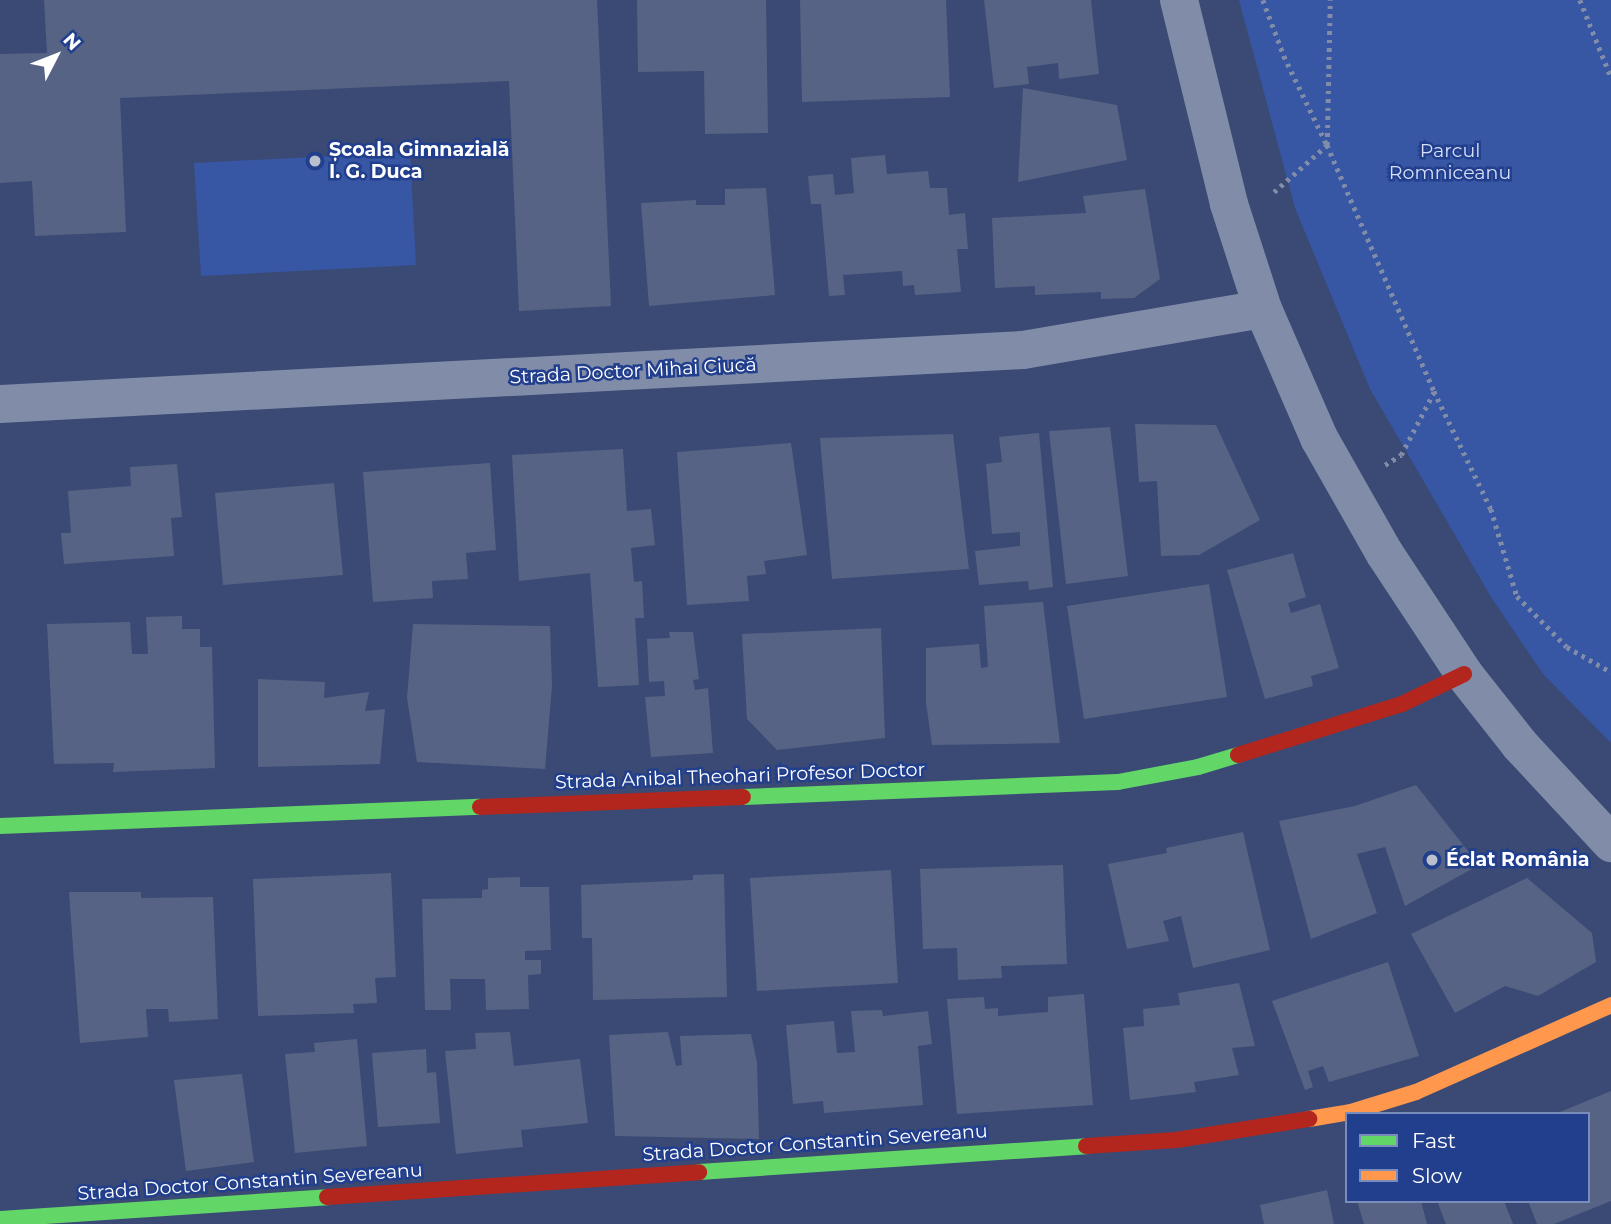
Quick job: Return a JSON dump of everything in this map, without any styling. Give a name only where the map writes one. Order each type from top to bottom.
[{"type":"street","points":[[1179,0],[1229,204],[1263,309],[1290,377],[1346,490],[1464,674],[1520,745],[1611,843]]},
{"type":"street","name":"Strada Doctor Mihai Ciucă","points":[[0,404],[1023,350],[1263,309]]},
{"type":"street","name":"Strada Anibal Theohari Profesor Doctor","points":[[0,826],[1118,782],[1198,767],[1402,705],[1464,674]]},
{"type":"street","name":"Strada Doctor Constantin Severeanu","points":[[0,1219],[1176,1140],[1254,1129],[1364,1108],[1416,1092],[1611,1005]]},
{"type":"path","points":[[1263,0],[1284,57],[1327,145],[1434,391],[1491,509],[1517,596],[1567,647],[1611,672]]},
{"type":"path","points":[[1229,204],[1279,191],[1327,145],[1330,0]]},
{"type":"path","points":[[1580,0],[1611,77]]},
{"type":"path","points":[[1346,490],[1401,455],[1434,391]]},
{"type":"green space","name":"Parcul Romniceanu","points":[[1239,0],[1611,0],[1611,743],[1543,674],[1491,597],[1370,389],[1295,208]]},
{"type":"green space","points":[[410,152],[416,265],[201,276],[194,163]]},
{"type":"building","points":[[44,0],[597,0],[611,306],[519,311],[509,81],[120,98],[126,232],[35,236],[32,181],[0,183],[0,54],[47,53]]},
{"type":"building","points":[[637,0],[766,0],[768,133],[705,134],[704,71],[638,72]]},
{"type":"building","points":[[800,0],[946,0],[950,97],[802,102]]},
{"type":"building","points":[[984,0],[1091,0],[1099,74],[1059,79],[1058,63],[1027,67],[1029,84],[994,88]]},
{"type":"building","points":[[1023,88],[1117,105],[1127,160],[1018,182]]},
{"type":"building","points":[[885,155],[887,174],[928,171],[930,188],[947,188],[949,215],[965,213],[968,249],[957,249],[961,292],[915,295],[914,285],[903,286],[902,271],[843,275],[845,295],[829,296],[821,204],[811,204],[808,176],[833,174],[835,195],[854,193],[851,158]]},
{"type":"building","points":[[766,188],[775,295],[649,306],[641,203],[696,200],[696,205],[725,205],[725,189]]},
{"type":"building","points":[[1145,189],[1160,279],[1134,298],[1101,299],[1101,292],[1035,295],[1035,286],[995,288],[992,218],[1086,213],[1083,196]]},
{"type":"building","points":[[1135,424],[1216,425],[1260,520],[1199,555],[1161,556],[1157,481],[1139,482]]},
{"type":"building","points":[[1110,427],[1128,576],[1066,584],[1049,431]]},
{"type":"building","points":[[1039,433],[1053,587],[1029,590],[1028,581],[979,585],[975,551],[1020,546],[1020,532],[992,534],[986,464],[1002,462],[999,437]]},
{"type":"building","points":[[953,434],[969,569],[832,579],[820,438]]},
{"type":"building","points":[[791,443],[807,555],[764,561],[766,574],[747,576],[749,601],[687,605],[677,452]]},
{"type":"building","points":[[623,449],[627,511],[651,509],[655,545],[631,548],[634,582],[642,581],[644,618],[635,618],[639,685],[598,687],[590,573],[519,581],[512,455]]},
{"type":"building","points":[[490,463],[496,550],[466,553],[468,579],[432,581],[433,598],[373,602],[363,472]]},
{"type":"building","points":[[177,464],[182,517],[171,518],[174,556],[64,564],[61,533],[71,533],[68,491],[131,486],[130,467]]},
{"type":"building","points":[[334,483],[343,575],[223,585],[215,493]]},
{"type":"building","points":[[1293,553],[1306,597],[1288,603],[1291,613],[1320,604],[1339,668],[1311,676],[1313,686],[1265,699],[1227,570]]},
{"type":"building","points":[[1209,584],[1227,697],[1084,719],[1067,606]]},
{"type":"building","points":[[1043,602],[1060,743],[932,745],[926,703],[926,648],[979,644],[981,668],[988,667],[984,606]]},
{"type":"building","points":[[182,616],[182,629],[200,629],[200,647],[212,647],[215,768],[113,772],[114,763],[54,764],[47,624],[130,622],[132,654],[148,654],[146,617]]},
{"type":"building","points":[[413,624],[550,626],[552,686],[545,769],[417,762],[407,698]]},
{"type":"building","points":[[881,628],[885,738],[777,750],[747,719],[742,634]]},
{"type":"building","points":[[669,632],[693,632],[699,679],[693,680],[695,690],[708,688],[713,753],[651,757],[645,697],[665,696],[664,681],[649,682],[647,639],[670,638]]},
{"type":"building","points":[[258,679],[325,682],[324,698],[369,692],[365,711],[385,709],[380,764],[258,767]]},
{"type":"building","name":"Éclat România","points":[[1416,785],[1479,865],[1405,906],[1385,847],[1357,854],[1377,913],[1311,939],[1279,821],[1355,806]]},
{"type":"building","points":[[1243,832],[1270,950],[1193,968],[1181,916],[1163,921],[1169,941],[1127,949],[1108,864],[1167,853],[1166,848]]},
{"type":"building","points":[[1063,865],[1067,964],[1001,966],[1002,978],[958,980],[957,948],[923,949],[920,869]]},
{"type":"building","points":[[891,870],[898,983],[757,991],[750,878]]},
{"type":"building","points":[[391,873],[396,977],[375,978],[377,1003],[353,1004],[354,1013],[258,1016],[253,879]]},
{"type":"building","points":[[724,874],[727,997],[593,1000],[592,938],[582,938],[581,885],[693,880],[693,875]]},
{"type":"building","points":[[520,877],[520,887],[549,887],[551,950],[525,951],[525,960],[541,960],[541,974],[528,975],[529,1009],[486,1010],[485,979],[450,979],[451,1010],[425,1010],[422,899],[482,898],[482,890],[488,889],[488,878]]},
{"type":"building","points":[[1527,878],[1592,933],[1596,962],[1538,996],[1505,986],[1455,1013],[1411,934]]},
{"type":"building","points":[[69,892],[141,892],[141,898],[213,897],[218,1019],[169,1022],[168,1009],[146,1009],[148,1037],[80,1043]]},
{"type":"building","points":[[1388,962],[1419,1056],[1329,1082],[1323,1066],[1308,1071],[1313,1087],[1305,1090],[1272,1001]]},
{"type":"building","points":[[1239,983],[1255,1046],[1232,1048],[1239,1075],[1194,1082],[1196,1092],[1130,1100],[1123,1028],[1144,1026],[1143,1009],[1180,1005],[1178,993]]},
{"type":"building","points":[[1084,994],[1093,1105],[957,1114],[947,999],[984,997],[985,1009],[998,1008],[998,1016],[1048,1012],[1048,997]]},
{"type":"building","points":[[882,1010],[883,1016],[928,1011],[932,1044],[918,1046],[923,1105],[824,1113],[823,1101],[793,1104],[786,1025],[834,1021],[837,1053],[855,1052],[851,1011]]},
{"type":"building","points":[[510,1032],[514,1066],[580,1059],[588,1123],[521,1130],[523,1147],[456,1154],[445,1051],[476,1049],[475,1033]]},
{"type":"building","points":[[668,1032],[676,1066],[682,1065],[680,1036],[751,1034],[757,1062],[759,1139],[615,1136],[609,1035]]},
{"type":"building","points":[[357,1039],[367,1146],[295,1153],[285,1054],[315,1052],[314,1043]]},
{"type":"building","points":[[426,1049],[427,1073],[436,1072],[440,1123],[378,1127],[372,1053]]},
{"type":"building","points":[[242,1074],[254,1162],[186,1171],[174,1080]]},
{"type":"building","points":[[1611,1091],[1611,1201],[1554,1224],[1537,1224],[1529,1203],[1590,1203],[1590,1112],[1560,1112]]},
{"type":"building","points":[[1327,1190],[1334,1224],[1264,1224],[1260,1205]]},
{"type":"building","points":[[1358,1203],[1422,1203],[1427,1224],[1364,1224]]},
{"type":"building","points":[[1438,1203],[1505,1203],[1513,1224],[1446,1224]]},
{"type":"traffic: fast","points":[[743,797],[1118,782],[1198,767],[1238,755]]},
{"type":"traffic: fast","points":[[0,826],[480,807]]},
{"type":"traffic: fast","points":[[699,1172],[1086,1146]]},
{"type":"traffic: fast","points":[[0,1219],[327,1197]]},
{"type":"traffic: slow","points":[[1351,1112],[1416,1092],[1611,1005]]},
{"type":"traffic: slow","points":[[1309,1119],[1345,1113]]},
{"type":"traffic: jam","points":[[1238,755],[1402,704],[1464,674]]},
{"type":"traffic: jam","points":[[480,807],[743,797]]},
{"type":"traffic: jam","points":[[1086,1146],[1176,1140],[1309,1119]]},
{"type":"traffic: jam","points":[[327,1197],[699,1172]]},
{"type":"place","name":"Școala Gimnazială I. G. Duca","points":[[315,161]]},
{"type":"place","name":"Éclat România","points":[[1432,860]]}]
